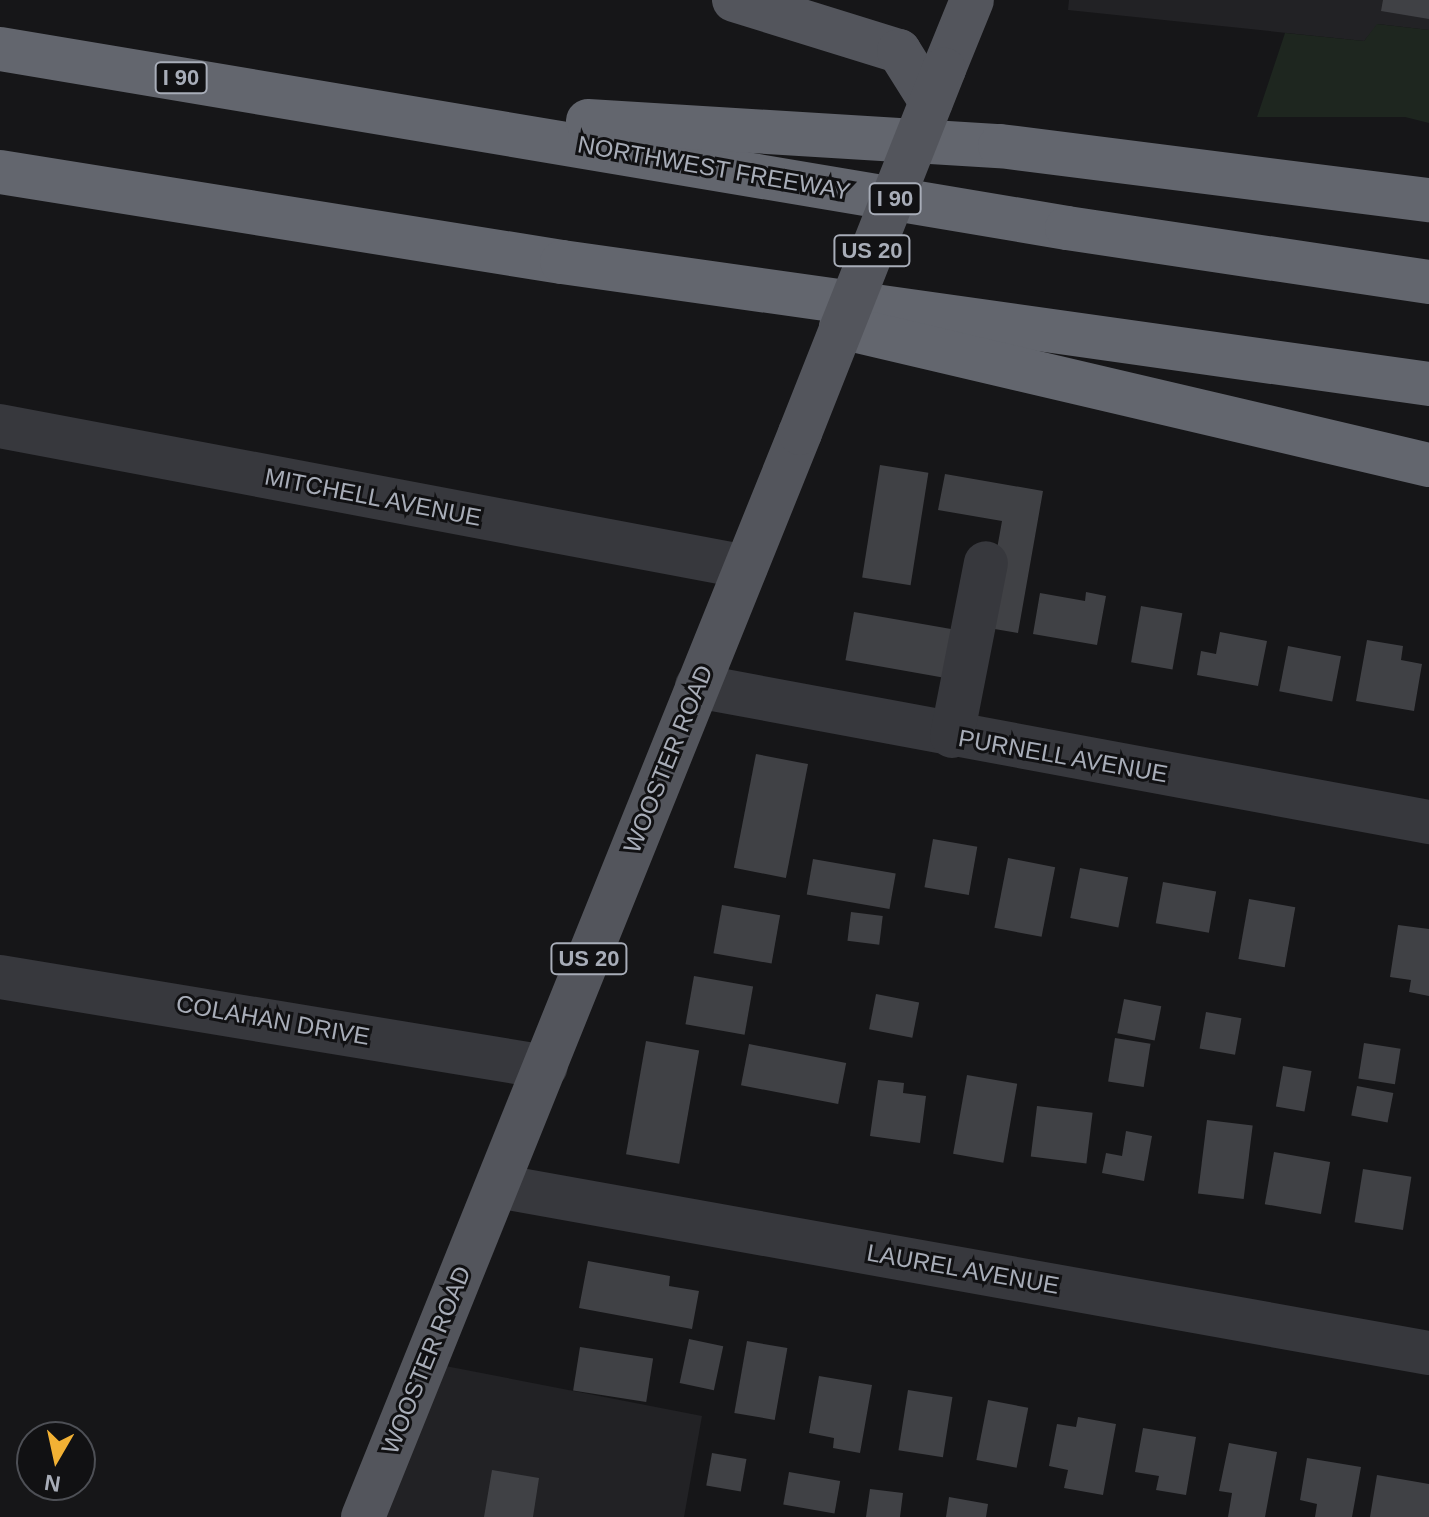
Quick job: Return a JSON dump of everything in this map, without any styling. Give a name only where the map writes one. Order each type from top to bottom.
[{"type":"highway","name":"NORTHWEST FREEWAY","points":[[0,49],[363,107],[1067,228],[1429,282]]},
{"type":"highway","points":[[363,107],[1000,146],[1429,200]]},
{"type":"highway","points":[[0,172],[562,262],[1429,384]]},
{"type":"highway","points":[[562,262],[1429,465]]},
{"type":"main road","points":[[734,0],[899,51],[938,86]]},
{"type":"main road","name":"WOOSTER ROAD","points":[[363,1517],[972,0]]},
{"type":"street","name":"MITCHELL AVENUE","points":[[0,426],[746,567]]},
{"type":"street","points":[[952,736],[986,563]]},
{"type":"street","name":"PURNELL AVENUE","points":[[697,686],[952,736],[1429,822]]},
{"type":"street","name":"COLAHAN DRIVE","points":[[0,977],[546,1067]]},
{"type":"street","name":"LAUREL AVENUE","points":[[497,1186],[1429,1353]]},
{"type":"shaded area","points":[[1069,0],[1429,0],[1429,30],[1378,24],[1364,41],[1068,10]]},
{"type":"shaded area","points":[[1377,24],[1429,30],[1429,123],[1405,117],[1257,117],[1285,33],[1364,41]]},
{"type":"shaded area","points":[[435,1364],[702,1416],[684,1517],[376,1517]]},
{"type":"building","points":[[1383,0],[1429,0],[1429,19],[1381,11]]},
{"type":"building","points":[[880,465],[928,473],[911,585],[862,578]]},
{"type":"building","points":[[945,474],[1043,491],[1018,633],[983,627],[1002,521],[938,510]]},
{"type":"building","points":[[1086,592],[1106,596],[1097,645],[1033,634],[1040,593],[1085,601]]},
{"type":"building","points":[[1141,606],[1182,613],[1172,669],[1131,662]]},
{"type":"building","points":[[854,612],[965,632],[957,680],[845,660]]},
{"type":"building","points":[[1220,632],[1267,641],[1258,686],[1197,675],[1201,651],[1216,654]]},
{"type":"building","points":[[1367,640],[1403,646],[1401,660],[1422,664],[1414,711],[1356,701]]},
{"type":"building","points":[[1288,646],[1341,656],[1332,701],[1279,691]]},
{"type":"building","points":[[756,754],[808,764],[786,878],[734,868]]},
{"type":"building","points":[[933,839],[977,847],[969,895],[924,887]]},
{"type":"building","points":[[1008,858],[1055,867],[1042,937],[994,928]]},
{"type":"building","points":[[813,859],[896,874],[889,909],[807,894]]},
{"type":"building","points":[[1080,868],[1128,877],[1118,927],[1070,918]]},
{"type":"building","points":[[1163,882],[1216,891],[1209,933],[1156,923]]},
{"type":"building","points":[[1249,899],[1295,907],[1285,967],[1238,959]]},
{"type":"building","points":[[722,905],[780,915],[772,964],[713,953]]},
{"type":"building","points":[[851,912],[883,916],[879,945],[847,941]]},
{"type":"building","points":[[1398,925],[1429,929],[1429,996],[1409,992],[1411,980],[1390,977]]},
{"type":"building","points":[[694,976],[753,986],[745,1035],[685,1024]]},
{"type":"building","points":[[876,994],[919,1002],[912,1038],[869,1029]]},
{"type":"building","points":[[1124,999],[1161,1006],[1155,1041],[1117,1033]]},
{"type":"building","points":[[1206,1012],[1241,1018],[1235,1055],[1200,1048]]},
{"type":"building","points":[[1115,1038],[1151,1044],[1144,1087],[1108,1081]]},
{"type":"building","points":[[646,1041],[699,1050],[679,1164],[626,1154]]},
{"type":"building","points":[[1364,1043],[1401,1049],[1395,1084],[1358,1079]]},
{"type":"building","points":[[749,1044],[846,1063],[838,1104],[741,1085]]},
{"type":"building","points":[[1283,1066],[1312,1071],[1304,1111],[1276,1106]]},
{"type":"building","points":[[967,1075],[1017,1084],[1003,1163],[953,1154]]},
{"type":"building","points":[[878,1080],[904,1083],[903,1093],[926,1096],[920,1143],[870,1136]]},
{"type":"building","points":[[1357,1086],[1393,1093],[1388,1123],[1351,1115]]},
{"type":"building","points":[[1037,1106],[1093,1113],[1086,1163],[1031,1157]]},
{"type":"building","points":[[1207,1120],[1253,1126],[1244,1199],[1198,1193]]},
{"type":"building","points":[[1126,1131],[1152,1136],[1144,1181],[1102,1173],[1106,1153],[1122,1156]]},
{"type":"building","points":[[1274,1152],[1330,1162],[1321,1214],[1265,1204]]},
{"type":"building","points":[[1363,1169],[1411,1177],[1403,1230],[1355,1222]]},
{"type":"building","points":[[588,1261],[670,1276],[669,1286],[699,1291],[692,1329],[579,1308]]},
{"type":"building","points":[[689,1339],[723,1346],[714,1390],[680,1383]]},
{"type":"building","points":[[747,1341],[787,1348],[775,1420],[734,1413]]},
{"type":"building","points":[[580,1347],[653,1359],[646,1402],[573,1390]]},
{"type":"building","points":[[819,1376],[872,1385],[860,1453],[833,1448],[834,1438],[809,1433]]},
{"type":"building","points":[[908,1390],[952,1397],[943,1457],[898,1450]]},
{"type":"building","points":[[988,1400],[1028,1408],[1017,1468],[976,1460]]},
{"type":"building","points":[[1078,1417],[1116,1424],[1103,1495],[1064,1488],[1068,1470],[1049,1466],[1057,1424],[1076,1427]]},
{"type":"building","points":[[1143,1428],[1196,1437],[1186,1495],[1156,1490],[1159,1476],[1135,1472]]},
{"type":"building","points":[[1229,1443],[1277,1452],[1265,1517],[1228,1517],[1232,1493],[1219,1491]]},
{"type":"building","points":[[712,1453],[746,1459],[741,1492],[706,1485]]},
{"type":"building","points":[[1307,1458],[1361,1467],[1352,1517],[1315,1517],[1317,1504],[1300,1500]]},
{"type":"building","points":[[492,1470],[539,1478],[533,1517],[484,1517]]},
{"type":"building","points":[[789,1472],[840,1481],[834,1514],[783,1504]]},
{"type":"building","points":[[1377,1475],[1429,1484],[1429,1517],[1370,1517]]},
{"type":"building","points":[[870,1489],[903,1493],[900,1517],[866,1517]]},
{"type":"building","points":[[949,1497],[988,1504],[986,1517],[946,1517]]}]
